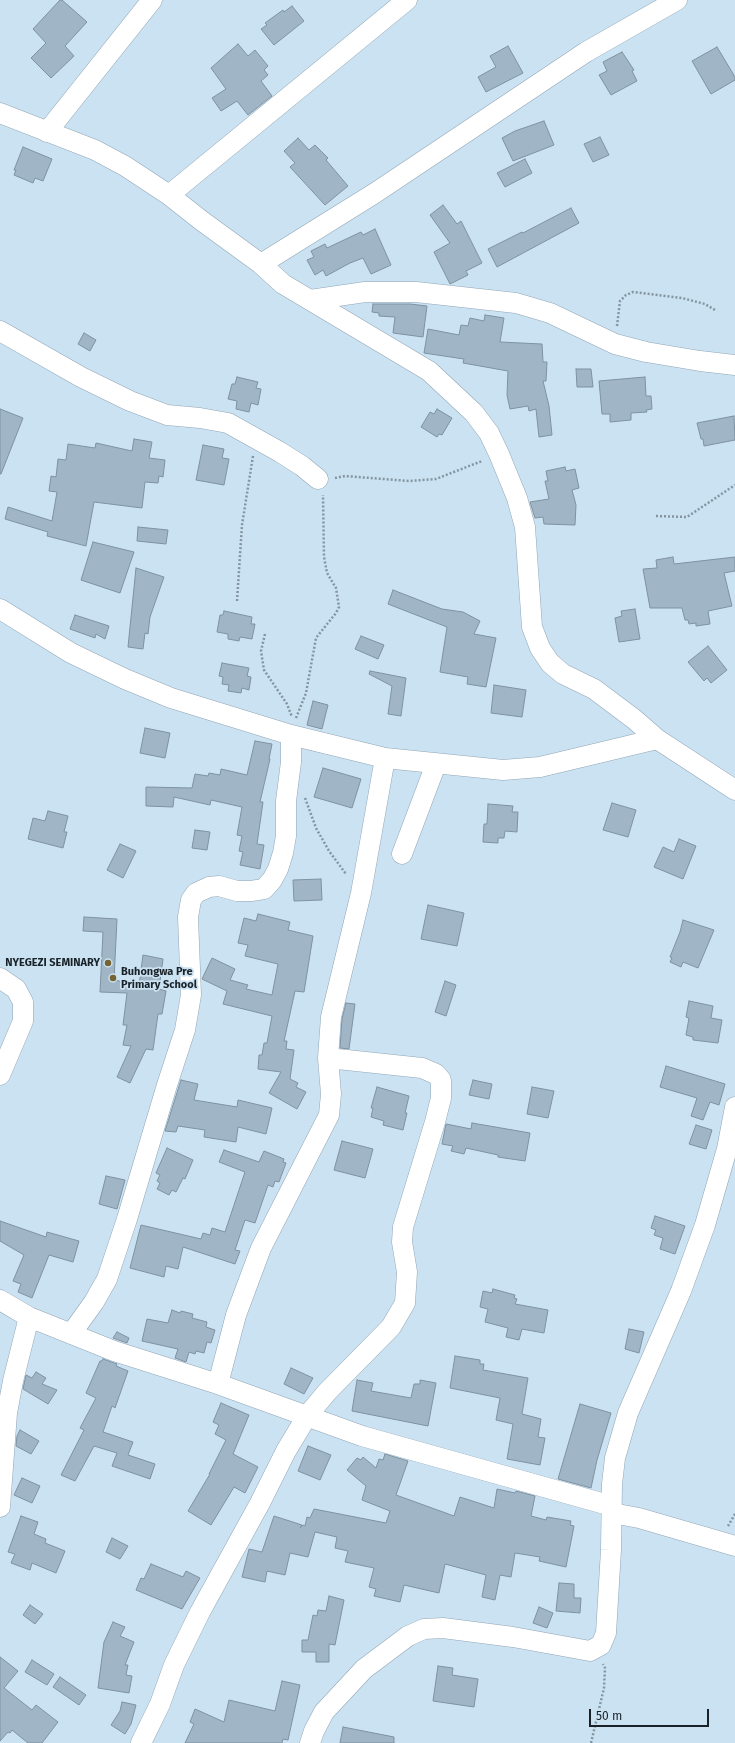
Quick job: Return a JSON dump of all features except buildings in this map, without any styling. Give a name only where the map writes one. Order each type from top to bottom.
[{"type":"street","points":[[47,132],[152,0]]},
{"type":"street","points":[[169,195],[407,0]]},
{"type":"street","points":[[261,264],[376,193],[417,163],[586,52],[677,0]]},
{"type":"street","points":[[0,113],[95,150],[125,166],[169,195],[261,264],[283,284],[429,371],[474,412],[489,433],[517,498],[525,527],[532,627],[540,648],[550,663],[563,674],[594,689],[634,719],[657,739],[735,790]]},
{"type":"street","points":[[310,300],[365,292],[416,292],[516,303],[550,313],[615,344],[646,352],[735,365]]},
{"type":"street","points":[[0,331],[81,377],[130,401],[167,415],[200,418],[228,423],[256,437],[302,466],[318,479]]},
{"type":"street","points":[[0,609],[71,653],[171,698],[385,758],[503,770],[540,767],[657,739]]},
{"type":"street","points":[[71,1334],[94,1302],[107,1280],[185,1030],[191,996],[188,917],[191,900],[196,893],[209,887],[219,886],[237,891],[251,891],[264,889],[272,880],[281,859],[286,836],[286,801],[291,762],[292,732]]},
{"type":"street","points":[[218,1384],[236,1315],[261,1248],[329,1114],[331,1094],[328,1058],[331,1017],[361,893],[385,758]]},
{"type":"street","points":[[402,854],[436,764]]},
{"type":"street","points":[[0,978],[16,989],[23,1002],[22,1021],[2,1066]]},
{"type":"street","points":[[141,1743],[160,1704],[174,1665],[200,1612],[260,1503],[286,1451],[307,1416],[327,1392],[391,1327],[405,1303],[407,1272],[402,1242],[403,1227],[435,1122],[442,1089],[441,1080],[436,1074],[422,1068],[328,1058]]},
{"type":"street","points":[[310,1743],[314,1731],[324,1712],[364,1669],[408,1636],[424,1629],[443,1628],[498,1635],[590,1651],[601,1645],[606,1633],[615,1458],[628,1413],[681,1291],[705,1226],[727,1149],[735,1107]]},
{"type":"street","points":[[0,1300],[29,1317],[114,1352],[218,1384],[362,1436],[735,1546]]},
{"type":"street","points":[[0,1507],[7,1413],[13,1381],[29,1317]]},
{"type":"path","points":[[615,344],[620,301],[626,295],[633,292],[682,298],[705,304],[715,310]]},
{"type":"path","points":[[237,601],[242,525],[256,437]]},
{"type":"path","points":[[292,732],[306,693],[316,638],[339,607],[336,588],[327,573],[324,557],[322,540],[324,498],[318,479],[345,476],[409,482],[436,478],[499,454]]},
{"type":"path","points":[[656,516],[687,517],[735,485]]},
{"type":"path","points":[[265,634],[261,651],[264,670],[287,704],[291,714],[292,732]]},
{"type":"path","points":[[302,792],[316,828],[329,851],[361,893]]},
{"type":"path","points":[[590,1651],[601,1657],[605,1668],[604,1688],[591,1743]]},
{"type":"place","name":"NYEGEZI SEMINARY","points":[[108,963]]},
{"type":"place","name":"Buhongwa Pre Primary School","points":[[113,978]]}]
